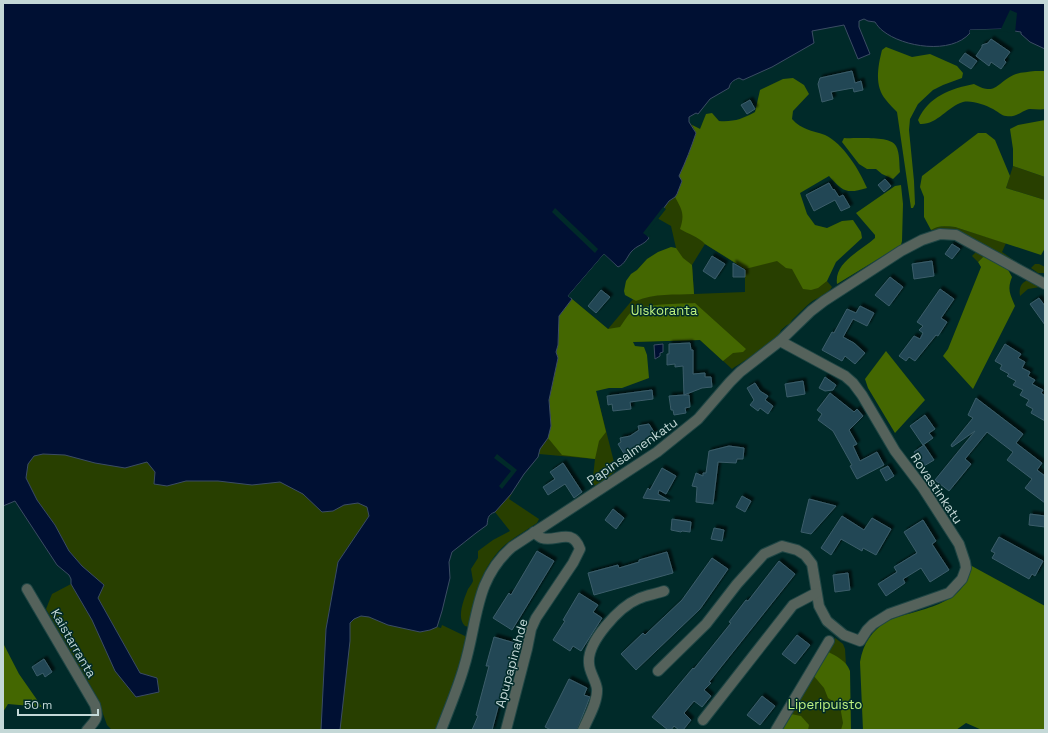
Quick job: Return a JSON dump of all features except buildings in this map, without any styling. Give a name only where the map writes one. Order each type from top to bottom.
[{"type":"street","name":"Papinsalmenkatu","points":[[441,730],[464,668],[481,593],[488,577],[505,553],[512,546],[657,452],[670,442],[698,419],[740,372],[780,341],[811,311],[860,277],[922,240],[940,234],[956,235],[1045,284]]},
{"type":"street","name":"Rovastinkatu","points":[[780,341],[845,376],[853,383],[896,451],[923,488],[959,544],[964,556],[966,568],[958,584],[949,593],[889,614],[873,624],[860,641],[844,635],[826,621],[819,606],[816,593]]},
{"type":"street","name":"Apupapinahde","points":[[506,730],[531,630],[536,618],[573,563],[580,549],[578,544],[571,538],[563,535],[542,538],[534,532]]},
{"type":"street","points":[[658,671],[706,624],[737,584],[764,554],[782,546],[791,548],[810,560],[814,568],[816,593],[793,605],[703,720]]},
{"type":"street","name":"Kaistarranta","points":[[27,590],[95,705],[98,716],[87,730]]},
{"type":"street","points":[[583,730],[595,701],[597,690],[588,663],[589,655],[600,633],[616,614],[626,605],[638,598],[664,591]]},
{"type":"street","points":[[776,730],[829,642]]},
{"type":"green space","points":[[886,47],[912,57],[930,54],[957,66],[963,73],[962,78],[933,90],[918,104],[910,119],[909,130],[915,204],[913,208],[911,208],[897,112],[882,94],[878,82],[878,69],[882,50]]},
{"type":"green space","points":[[1045,71],[1045,109],[1030,109],[1013,116],[1006,116],[982,104],[963,102],[957,104],[932,122],[920,124],[918,120],[934,99],[949,91],[974,84],[982,88],[992,89],[1016,74]]},
{"type":"green space","points":[[793,78],[804,85],[809,94],[793,111],[792,119],[803,128],[825,135],[838,144],[850,158],[867,188],[855,191],[846,190],[838,185],[829,176],[800,193],[807,214],[815,225],[827,228],[842,221],[853,220],[861,232],[862,238],[836,262],[827,281],[818,288],[811,290],[803,289],[792,269],[786,268],[777,261],[745,269],[705,244],[700,239],[680,229],[682,212],[675,197],[677,194],[679,176],[696,133],[692,125],[700,129],[706,114],[712,113],[719,121],[738,120],[755,112],[760,90],[783,79]]},
{"type":"green space","name":"Uiskoranta","points":[[689,117],[689,122],[700,129],[832,287],[822,297],[808,304],[767,346],[732,369],[700,340],[624,342],[596,391],[616,470],[602,482],[592,486],[595,459],[539,454],[565,307],[572,299],[608,329],[676,248],[671,226],[657,218],[669,201],[675,197],[671,170]],"holes":[[[705,244],[745,269],[745,292],[694,294],[692,265]]]},
{"type":"green space","points":[[1045,120],[1045,177],[1013,166],[1013,149],[1010,129],[1018,125]]},
{"type":"green space","points":[[978,133],[986,133],[995,140],[1010,176],[1006,188],[1045,200],[1045,248],[1041,255],[955,227],[946,226],[931,230],[924,217],[924,197],[920,187],[922,176]]},
{"type":"green space","points":[[844,138],[872,138],[887,140],[893,143],[898,152],[900,172],[893,179],[882,174],[876,169],[867,169],[859,164],[842,142]]},
{"type":"green space","points":[[1013,166],[1045,177],[1045,200],[1006,188]]},
{"type":"green space","points":[[901,185],[903,204],[901,245],[837,284],[837,276],[844,263],[875,238],[875,235],[856,213],[895,186]]},
{"type":"green space","points":[[945,226],[955,227],[1006,243],[1002,252],[1019,264],[968,237],[941,230],[932,230],[930,228]]},
{"type":"green space","points":[[671,247],[676,248],[683,258],[692,265],[694,294],[657,296],[643,298],[636,301],[625,295],[624,291],[626,281],[631,274],[647,259],[658,252]]},
{"type":"green space","points":[[978,250],[984,256],[978,262],[972,256]]},
{"type":"green space","points":[[984,256],[1006,266],[1012,277],[1010,292],[1015,306],[973,389],[943,356],[948,349],[981,267],[978,262]]},
{"type":"green space","points":[[1035,264],[1045,267],[1045,273],[1038,273],[1031,268]]},
{"type":"green space","points":[[1028,280],[1040,287],[1028,289],[1020,296],[1021,286]]},
{"type":"green space","points":[[572,299],[608,329],[620,327],[631,312],[636,309],[652,305],[695,303],[746,349],[743,352],[733,353],[723,361],[700,340],[633,342],[635,346],[644,347],[647,355],[649,378],[622,388],[609,388],[596,391],[606,432],[599,441],[595,459],[562,455],[548,438],[551,426],[549,400],[558,358],[556,352],[558,345],[559,316]]},
{"type":"green space","points":[[886,351],[925,400],[895,433],[868,388],[865,379]]},
{"type":"green space","points":[[384,388],[369,516],[338,562],[326,629],[321,730],[112,730],[107,725],[97,697],[46,609],[52,594],[71,584],[92,620],[140,673],[82,566],[69,551],[55,525],[37,500],[26,478],[28,464],[34,456],[34,451]]},
{"type":"green space","points":[[513,491],[509,499],[539,519],[537,523],[506,544],[491,561],[480,582],[469,627],[465,626],[462,623],[461,613],[468,589],[473,581],[471,569],[478,558],[478,551],[493,540],[510,531],[495,512],[494,508]]},
{"type":"green space","points":[[970,565],[1045,606],[1045,730],[982,730],[966,723],[956,730],[863,730],[860,662],[863,649],[869,638],[887,621],[926,609],[951,598],[960,590],[967,579]]},
{"type":"green space","points":[[345,612],[439,622],[437,627],[441,628],[442,625],[467,638],[437,730],[338,730]]},
{"type":"green space","name":"Liperipuisto","points":[[835,638],[843,644],[845,649],[850,730],[782,730]]},
{"type":"green space","points":[[3,643],[19,674],[42,707],[8,704],[3,712]]},
{"type":"green space","points":[[827,651],[844,661],[850,671],[851,730],[841,730],[843,723],[840,706],[828,698],[824,688],[813,675]]},
{"type":"green space","points":[[791,714],[801,716],[809,725],[808,730],[781,730]]},
{"type":"water","points":[[3,3],[1045,3],[1045,49],[1030,42],[1021,34],[1021,32],[1001,29],[970,30],[970,33],[962,40],[951,44],[927,46],[914,44],[892,37],[882,30],[875,22],[864,19],[859,21],[859,27],[870,54],[858,59],[844,25],[812,31],[814,43],[772,67],[743,80],[739,78],[734,80],[730,84],[729,88],[710,99],[698,114],[696,113],[689,117],[689,122],[696,133],[679,176],[682,181],[675,197],[669,201],[646,232],[649,238],[633,250],[618,267],[604,254],[568,296],[572,299],[559,316],[558,345],[556,352],[558,358],[549,400],[551,426],[548,438],[540,449],[538,457],[524,474],[511,494],[495,512],[489,516],[487,525],[452,552],[449,562],[450,578],[437,627],[420,632],[388,625],[369,617],[361,616],[354,619],[350,623],[350,641],[340,730],[321,730],[326,629],[338,562],[369,516],[367,507],[358,503],[344,505],[333,511],[322,512],[303,494],[280,482],[252,485],[218,481],[186,481],[167,486],[154,484],[155,472],[147,462],[125,468],[95,463],[65,455],[43,454],[34,456],[28,464],[26,478],[37,500],[55,525],[69,551],[82,566],[104,585],[98,598],[140,673],[157,678],[159,692],[136,697],[115,671],[92,620],[71,584],[69,575],[57,565],[15,501],[3,506]]},
{"type":"water","points":[[663,344],[663,352],[660,353],[660,356],[655,359],[654,345]]},
{"type":"pier","points":[[1010,10],[1017,13],[1015,33],[1000,31],[970,33],[970,30],[1001,29]]},
{"type":"pier","points":[[663,207],[666,209],[648,232],[651,239],[643,233]]},
{"type":"pier","points":[[555,208],[598,249],[595,253],[552,212]]},
{"type":"pier","points":[[604,254],[615,265],[614,266],[604,257],[570,295],[570,298],[568,296]]},
{"type":"pier","points":[[497,454],[517,470],[502,489],[499,486],[511,471],[494,458]]}]
